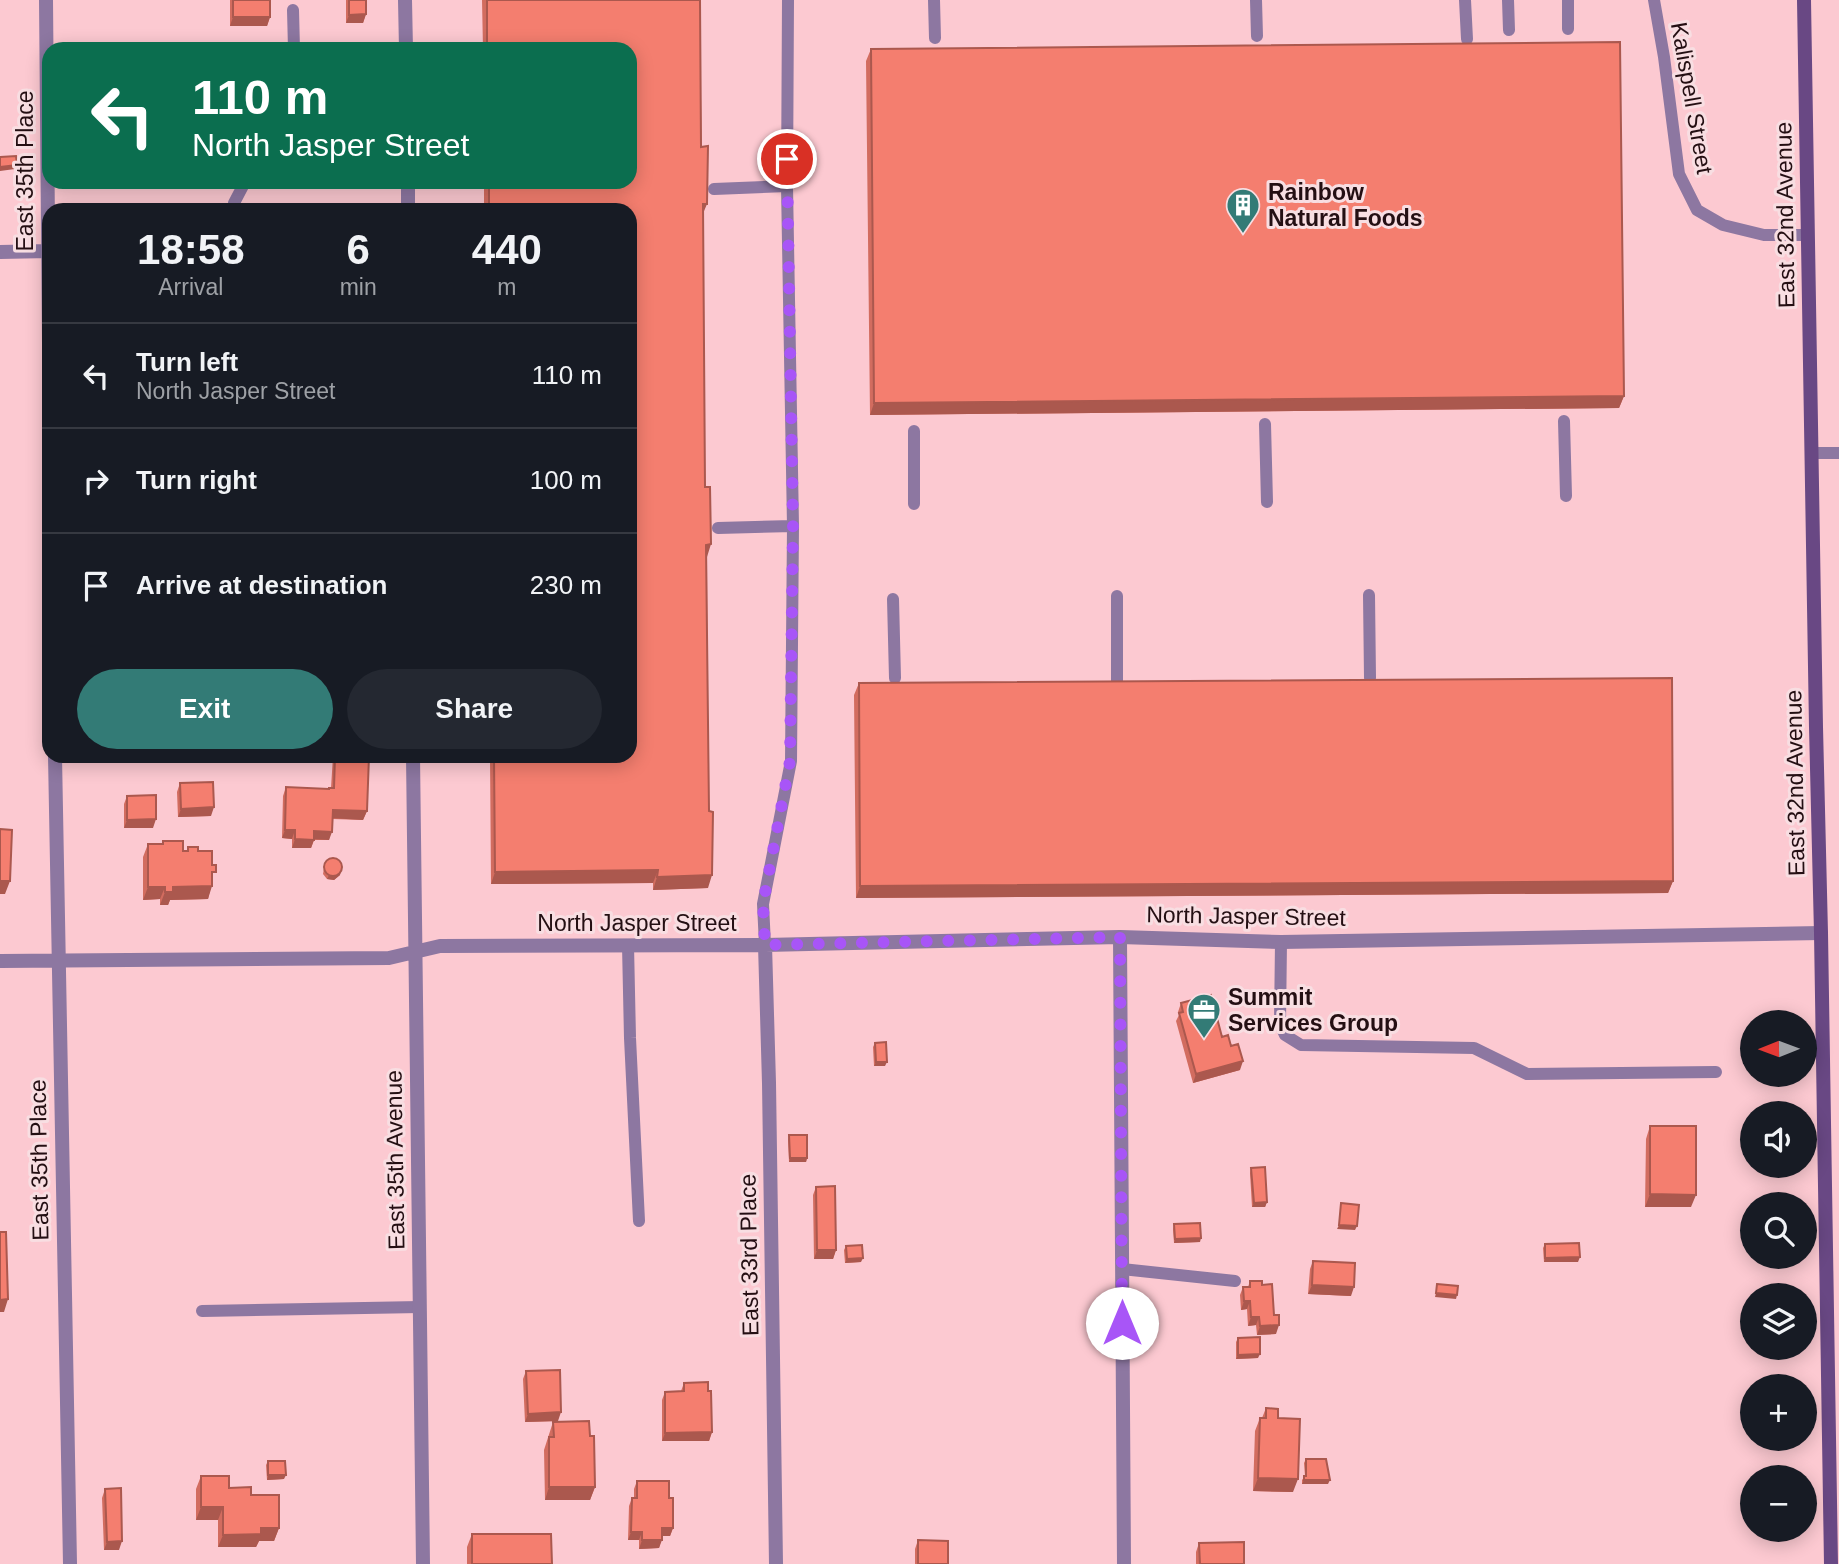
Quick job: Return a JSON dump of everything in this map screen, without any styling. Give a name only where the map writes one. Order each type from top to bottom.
[{"type":"street","name":"East 35th Place","points":[[46,0],[46,42]]},
{"type":"street","points":[[405,0],[406,42]]},
{"type":"street","name":"East 32nd Avenue","points":[[1804,0],[1811,453],[1834,1478],[1831,1564]]},
{"type":"street","points":[[0,252],[42,251]]},
{"type":"street","name":"East 35th Place","points":[[55,763],[70,1564]]},
{"type":"street","name":"East 35th Avenue","points":[[413,763],[423,1564]]},
{"type":"street","name":"North Jasper Street","points":[[0,961],[389,958],[440,946],[765,945],[1120,937],[1281,942],[1821,933]]},
{"type":"street","points":[[1120,937],[1124,1564]]},
{"type":"street","name":"East 33rd Place","points":[[765,945],[776,1564]]},
{"type":"lane","points":[[765,945],[763,904],[790,761],[793,526],[787,186],[789,0]]},
{"type":"lane","points":[[934,0],[935,38]]},
{"type":"lane","points":[[1256,0],[1257,36]]},
{"type":"lane","points":[[1465,0],[1467,39]]},
{"type":"lane","points":[[1508,0],[1508,30]]},
{"type":"lane","points":[[1568,0],[1568,29]]},
{"type":"lane","name":"Kalispell Street","points":[[1654,0],[1679,174],[1697,210],[1723,225],[1754,233],[1808,235]]},
{"type":"lane","points":[[293,10],[294,42]]},
{"type":"lane","points":[[714,189],[787,186]]},
{"type":"lane","points":[[1564,421],[1566,496]]},
{"type":"lane","points":[[1265,424],[1267,502]]},
{"type":"lane","points":[[914,431],[914,504]]},
{"type":"lane","points":[[1811,453],[1839,453]]},
{"type":"lane","points":[[718,528],[793,526]]},
{"type":"lane","points":[[1369,595],[1370,678]]},
{"type":"lane","points":[[1117,596],[1117,683]]},
{"type":"lane","points":[[893,599],[895,678]]},
{"type":"lane","points":[[1281,942],[1280,1024],[1285,1035],[1301,1045],[1475,1048],[1527,1074],[1716,1072]]},
{"type":"lane","points":[[628,945],[639,1221]]},
{"type":"lane","points":[[1122,1269],[1236,1281]]},
{"type":"lane","points":[[202,1311],[420,1307]]},
{"type":"building","points":[[233,0],[270,0],[270,17],[233,17]]},
{"type":"building","points":[[349,0],[366,0],[366,14],[349,15]]},
{"type":"building","points":[[487,0],[700,0],[701,147],[708,146],[707,204],[703,204],[705,487],[710,487],[711,544],[706,545],[709,811],[713,812],[712,875],[657,877],[658,870],[495,872],[494,763],[637,763],[637,203],[489,203],[489,189],[637,189],[637,42],[487,42]]},
{"type":"building","name":"Rainbow Natural Foods","points":[[1620,42],[1624,396],[874,403],[871,49]]},
{"type":"building","points":[[16,156],[17,165],[0,167],[0,157]]},
{"type":"building","points":[[1672,678],[1673,881],[860,886],[859,683]]},
{"type":"building","points":[[335,763],[369,763],[367,811],[333,810],[332,832],[314,831],[314,840],[295,839],[295,830],[285,830],[286,787],[334,788]]},
{"type":"building","points":[[213,782],[214,807],[181,809],[180,783]]},
{"type":"building","points":[[156,795],[156,819],[127,820],[127,796]]},
{"type":"building","points":[[0,829],[12,830],[10,881],[0,881]]},
{"type":"building","points":[[163,841],[183,841],[183,851],[188,851],[188,847],[198,847],[198,851],[212,851],[212,865],[216,865],[216,872],[212,872],[212,886],[173,887],[173,892],[165,892],[165,887],[148,887],[148,844],[163,844]]},
{"type":"building","points":[[333,858],[339,861],[342,867],[339,873],[333,876],[327,873],[324,867],[327,861]]},
{"type":"building","points":[[1211,995],[1222,1037],[1228,1035],[1231,1046],[1238,1044],[1243,1061],[1196,1074],[1179,1013],[1183,1012],[1181,1003]]},
{"type":"building","points":[[886,1042],[887,1062],[876,1062],[875,1043]]},
{"type":"building","points":[[1650,1126],[1696,1126],[1696,1195],[1650,1194]]},
{"type":"building","points":[[789,1135],[807,1135],[807,1158],[790,1158]]},
{"type":"building","points":[[1265,1167],[1267,1202],[1254,1203],[1251,1168]]},
{"type":"building","points":[[835,1186],[836,1250],[817,1250],[816,1187]]},
{"type":"building","points":[[1341,1203],[1359,1205],[1357,1226],[1339,1225]]},
{"type":"building","points":[[1200,1223],[1201,1238],[1175,1239],[1174,1224]]},
{"type":"building","points":[[0,1232],[6,1232],[8,1299],[0,1300]]},
{"type":"building","points":[[1579,1243],[1580,1257],[1545,1258],[1545,1244]]},
{"type":"building","points":[[862,1245],[863,1258],[847,1259],[846,1246]]},
{"type":"building","points":[[1313,1261],[1355,1263],[1354,1287],[1312,1285]]},
{"type":"building","points":[[1250,1281],[1262,1281],[1262,1285],[1272,1284],[1274,1315],[1279,1315],[1279,1325],[1260,1326],[1259,1317],[1251,1317],[1250,1301],[1244,1301],[1243,1287],[1250,1287]]},
{"type":"building","points":[[1437,1284],[1458,1286],[1457,1295],[1436,1293]]},
{"type":"building","points":[[1260,1337],[1260,1354],[1238,1355],[1238,1338]]},
{"type":"building","points":[[560,1370],[561,1412],[528,1414],[526,1371]]},
{"type":"building","points":[[708,1382],[708,1391],[711,1391],[712,1432],[665,1433],[665,1392],[684,1391],[684,1383]]},
{"type":"building","points":[[1266,1408],[1278,1409],[1278,1418],[1300,1419],[1298,1479],[1258,1478],[1260,1418],[1266,1418]]},
{"type":"building","points":[[589,1421],[590,1436],[594,1436],[595,1487],[549,1487],[549,1437],[554,1437],[553,1422]]},
{"type":"building","points":[[1306,1459],[1326,1459],[1330,1480],[1304,1480]]},
{"type":"building","points":[[268,1461],[285,1461],[286,1475],[268,1475]]},
{"type":"building","points":[[201,1476],[229,1476],[229,1488],[251,1487],[251,1495],[279,1495],[279,1528],[261,1528],[261,1534],[223,1535],[223,1507],[201,1507]]},
{"type":"building","points":[[637,1481],[669,1481],[669,1498],[673,1498],[673,1528],[662,1528],[662,1540],[642,1540],[642,1532],[631,1532],[632,1498],[637,1498]]},
{"type":"building","points":[[121,1488],[122,1541],[107,1542],[105,1489]]},
{"type":"building","points":[[472,1534],[551,1534],[552,1564],[472,1564]]},
{"type":"building","points":[[918,1540],[948,1541],[948,1564],[918,1564]]},
{"type":"building","points":[[1244,1542],[1244,1564],[1200,1564],[1199,1543]]},
{"type":"place","name":"Rainbow Natural Foods","points":[[1243,235]]},
{"type":"place","name":"Summit Services Group","points":[[1204,1040]]},
{"type":"route","points":[[787,159],[793,526],[790,761],[763,904],[765,945],[1120,937],[1122,1323]]}]
